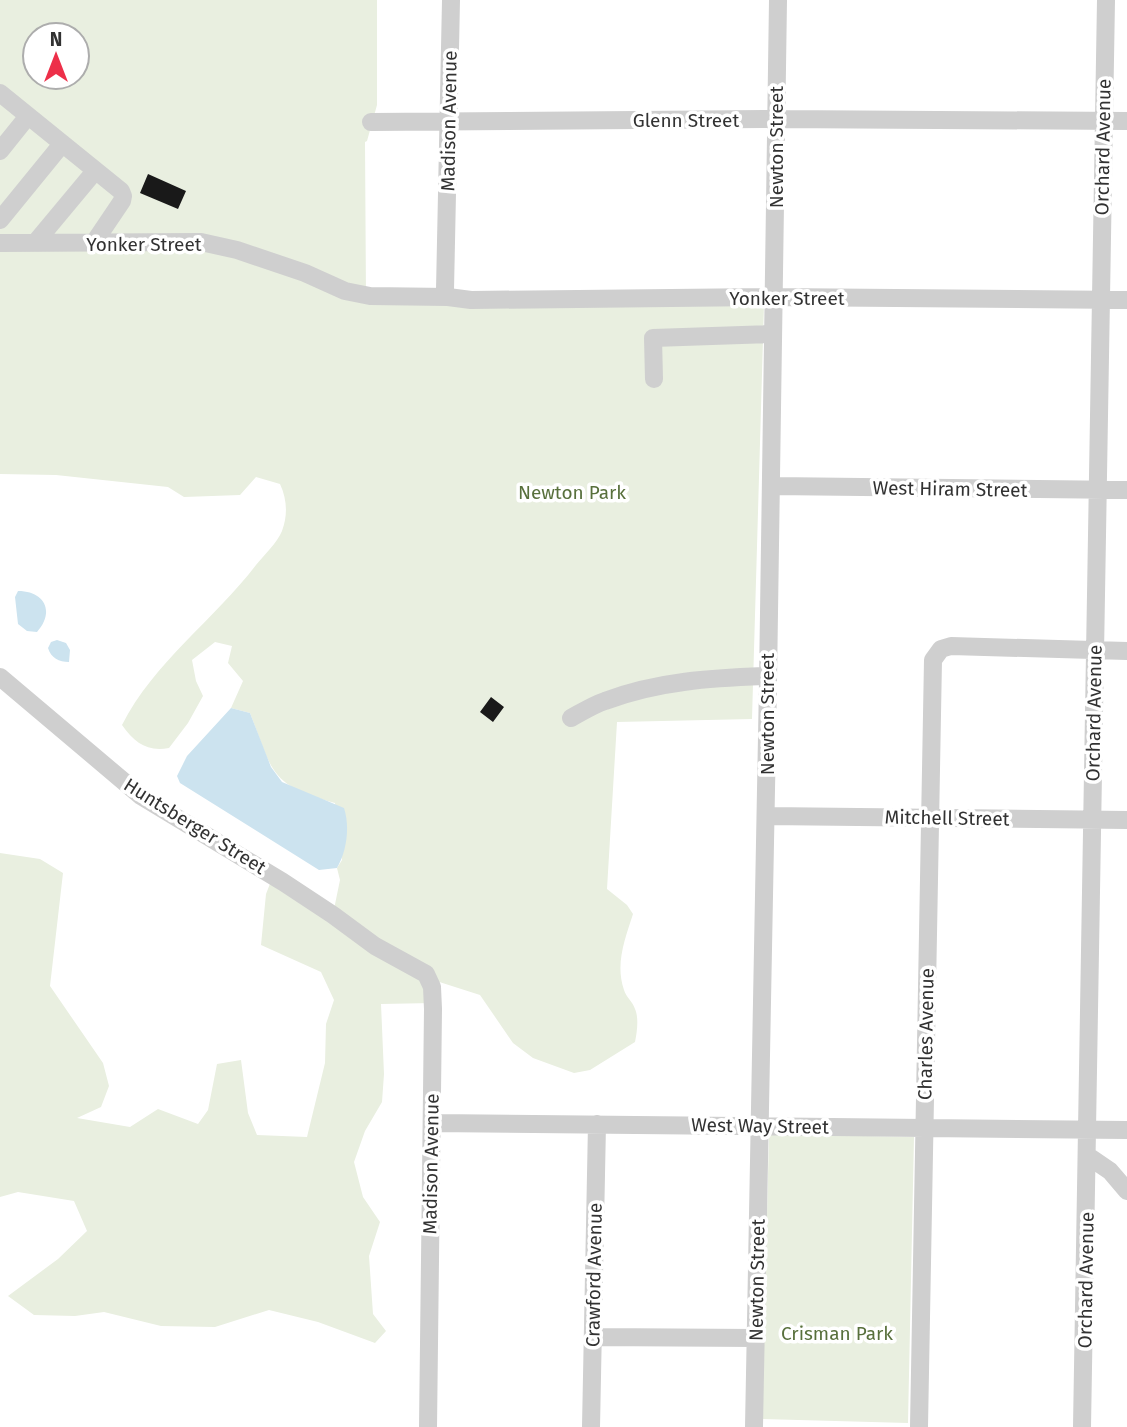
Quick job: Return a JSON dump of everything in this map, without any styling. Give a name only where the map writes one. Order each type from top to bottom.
[{"type":"street","name":"Madison Avenue","points":[[448,297],[445,290],[451,0]]},
{"type":"street","name":"Newton Street","points":[[754,1427],[767,676],[773,486],[778,0]]},
{"type":"street","name":"Orchard Avenue","points":[[1082,1427],[1106,0]]},
{"type":"street","points":[[0,93],[123,196],[93,244]]},
{"type":"street","points":[[0,151],[28,116]]},
{"type":"street","name":"Glenn Street","points":[[371,122],[776,119],[1127,121]]},
{"type":"street","points":[[0,220],[62,144]]},
{"type":"street","points":[[34,243],[95,170]]},
{"type":"street","name":"Yonker Street","points":[[0,243],[201,242],[237,250],[305,273],[345,291],[370,296],[471,300],[1127,300]]},
{"type":"street","points":[[654,379],[653,338],[773,334]]},
{"type":"street","name":"West Hiram Street","points":[[773,486],[1127,490]]},
{"type":"street","name":"Charles Avenue","points":[[919,1427],[931,673],[935,655],[946,648],[1095,650]]},
{"type":"street","points":[[1095,650],[1127,650]]},
{"type":"street","points":[[571,718],[603,701],[660,685],[705,678],[767,676]]},
{"type":"street","name":"Huntsberger Street","points":[[0,677],[130,787],[293,888],[365,939]]},
{"type":"street","name":"Mitchell Street","points":[[766,816],[1127,820]]},
{"type":"street","name":"Madison Avenue","points":[[365,939],[426,974],[430,979],[433,1009],[428,1427]]},
{"type":"street","name":"West Way Street","points":[[432,1122],[1127,1130]]},
{"type":"street","name":"Crawford Avenue","points":[[591,1427],[597,1124]]},
{"type":"street","points":[[1088,1156],[1110,1171],[1127,1191]]},
{"type":"street","points":[[593,1337],[756,1338]]},
{"type":"green space","name":"Newton Park","points":[[0,0],[377,0],[377,105],[365,142],[366,299],[764,305],[752,719],[617,722],[607,889],[627,905],[633,914],[622,952],[620,971],[624,990],[636,1013],[635,1042],[590,1070],[574,1073],[533,1058],[513,1043],[480,995],[430,979],[433,1003],[381,1004],[384,1074],[382,1102],[365,1131],[354,1162],[363,1197],[380,1222],[369,1256],[373,1314],[386,1331],[375,1343],[318,1322],[269,1310],[215,1327],[161,1326],[104,1312],[75,1316],[34,1315],[8,1296],[58,1259],[87,1231],[74,1201],[18,1192],[0,1197],[0,853],[40,859],[63,873],[50,986],[103,1063],[109,1086],[101,1107],[77,1118],[130,1127],[158,1109],[198,1124],[208,1110],[217,1064],[241,1060],[248,1113],[257,1135],[307,1137],[325,1063],[326,1024],[334,1000],[321,972],[261,945],[266,894],[273,876],[333,914],[340,880],[337,868],[342,860],[335,803],[297,790],[285,782],[270,763],[250,713],[231,708],[243,681],[228,663],[232,646],[215,642],[192,660],[196,681],[203,696],[188,723],[169,748],[154,749],[142,745],[122,725],[135,702],[167,661],[239,585],[277,540],[286,513],[280,484],[256,477],[240,495],[184,497],[168,487],[56,475],[0,474]]},
{"type":"green space","name":"Crisman Park","points":[[769,1134],[914,1137],[908,1423],[762,1419]]},
{"type":"water","points":[[18,591],[35,595],[44,604],[45,617],[37,632],[27,631],[18,624],[15,597]]},
{"type":"water","points":[[57,640],[66,643],[70,650],[69,662],[56,659],[49,651],[51,642]]},
{"type":"water","points":[[231,708],[250,713],[271,767],[282,782],[344,808],[347,838],[337,868],[319,870],[180,783],[177,776],[187,756]]},
{"type":"building","points":[[148,174],[186,191],[178,209],[140,193]]},
{"type":"building","points":[[491,697],[504,707],[493,722],[480,712]]}]
